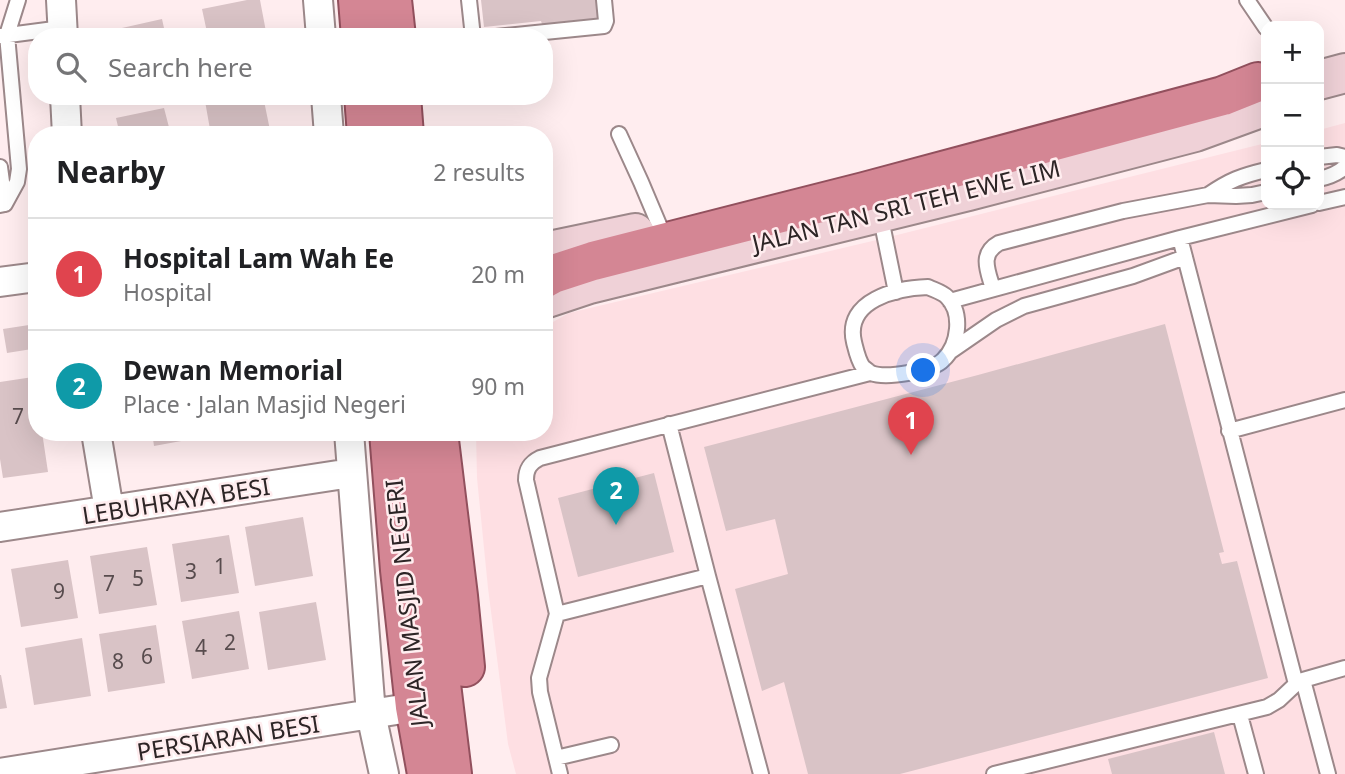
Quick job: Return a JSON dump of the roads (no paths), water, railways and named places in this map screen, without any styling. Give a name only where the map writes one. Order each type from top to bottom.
[{"type":"highway","points":[[358,0],[360,28]]},
{"type":"highway","points":[[392,0],[395,28]]},
{"type":"highway","points":[[553,274],[593,261],[1223,96],[1261,90]]},
{"type":"highway","points":[[365,105],[366,126]]},
{"type":"highway","name":"JALAN MASJID NEGERI","points":[[390,441],[415,708],[427,774]]},
{"type":"highway","points":[[419,441],[416,480],[452,774]]},
{"type":"highway","name":"JALAN MASJID NEGERI","points":[[439,441],[458,596],[475,774]]},
{"type":"main road","points":[[1324,79],[1345,73]]},
{"type":"main road","name":"JALAN TAN SRI TEH EWE LIM","points":[[553,250],[660,227],[1214,85],[1261,89]]},
{"type":"main road","name":"JALAN TAN SRI TEH EWE LIM","points":[[553,296],[589,284],[1195,132],[1261,91]]},
{"type":"street","points":[[61,0],[62,28]]},
{"type":"street","points":[[318,0],[320,28]]},
{"type":"street","points":[[65,105],[67,126]]},
{"type":"street","points":[[327,105],[328,126]]},
{"type":"street","points":[[0,282],[28,278]]},
{"type":"street","points":[[98,441],[109,510]]},
{"type":"street","points":[[350,441],[371,714],[384,774]]},
{"type":"street","name":"LEBUHRAYA BESI","points":[[0,527],[352,473]]},
{"type":"street","name":"PERSIARAN BESI","points":[[0,773],[100,766],[415,708]]},
{"type":"lane","points":[[2,205],[17,182],[19,169],[4,35],[18,0]]},
{"type":"lane","points":[[469,0],[472,28]]},
{"type":"lane","points":[[553,31],[604,26],[607,22],[604,0]]},
{"type":"lane","points":[[1247,0],[1261,21]]},
{"type":"lane","points":[[4,35],[28,34]]},
{"type":"lane","points":[[619,134],[660,227]]},
{"type":"lane","points":[[1324,156],[1345,157]]},
{"type":"lane","points":[[0,167],[2,205]]},
{"type":"lane","points":[[1324,178],[1345,167]]},
{"type":"lane","points":[[1208,195],[1226,182],[1261,171]]},
{"type":"lane","points":[[993,289],[986,258],[988,251],[999,243],[1123,211],[1208,195],[1261,193]]},
{"type":"lane","points":[[1324,202],[1345,197]]},
{"type":"lane","points":[[950,301],[1292,210]]},
{"type":"lane","points":[[880,212],[896,292]]},
{"type":"lane","points":[[1180,238],[1229,431],[1299,682],[1328,774]]},
{"type":"lane","points":[[949,353],[996,320],[1024,306],[1133,276],[1185,257]]},
{"type":"lane","points":[[560,774],[539,678],[557,614],[526,480],[528,467],[540,458],[870,373],[892,376],[941,363],[956,337],[957,320],[955,309],[945,294],[928,287],[914,288],[874,298],[866,305],[854,322],[852,338],[861,364],[870,373]]},
{"type":"lane","points":[[1229,431],[1345,400]]},
{"type":"lane","points":[[669,424],[761,774]]},
{"type":"lane","points":[[557,614],[708,576]]},
{"type":"lane","points":[[994,774],[1240,715],[1279,700],[1299,682],[1345,668]]},
{"type":"lane","points":[[1240,715],[1256,774]]},
{"type":"lane","points":[[556,758],[611,745]]},
{"type":"place","name":"Hospital Lam Wah Ee","points":[[911,455]]},
{"type":"place","name":"Dewan Memorial","points":[[616,525]]}]
